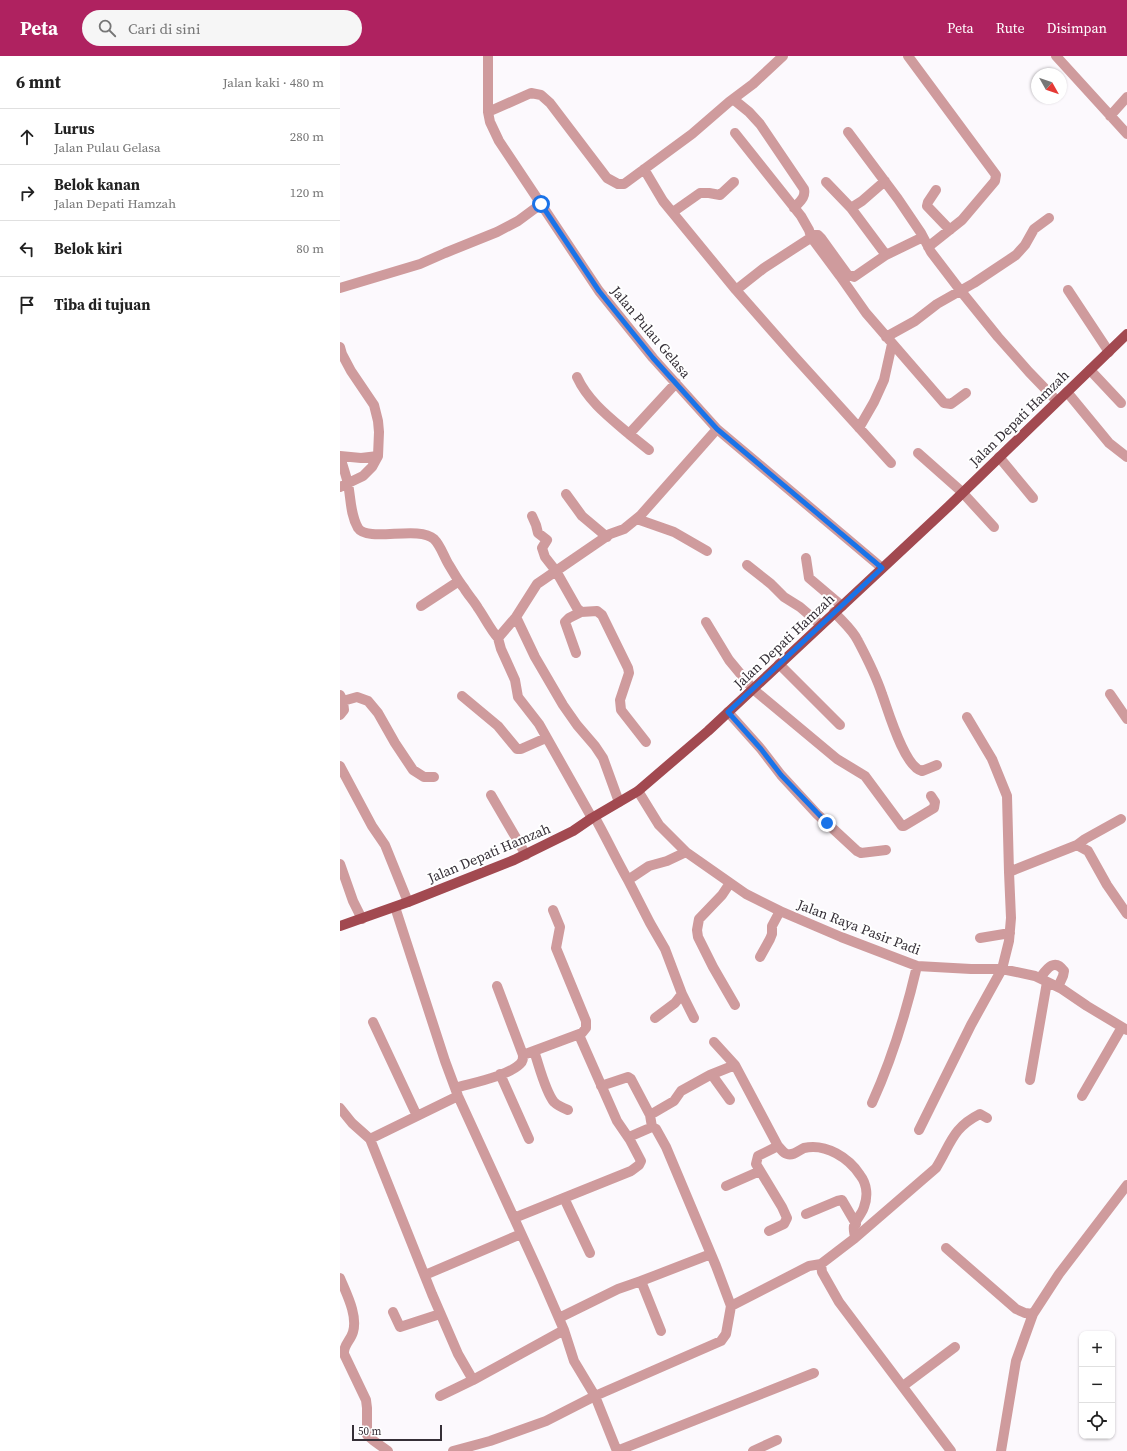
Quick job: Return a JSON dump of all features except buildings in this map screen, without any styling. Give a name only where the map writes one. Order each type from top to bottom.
[{"type":"main road","name":"Jalan Depati Hamzah","points":[[340,926],[411,901],[526,855],[573,831],[593,817],[638,791],[680,756],[754,689],[1127,334]]},
{"type":"street","name":"Jalan Pulau Gelasa","points":[[488,56],[488,112],[490,122],[499,141],[599,291],[653,358],[717,429],[882,568]]},
{"type":"street","points":[[488,112],[531,93],[541,95],[550,103],[607,178],[618,184],[624,184],[692,134],[753,84],[783,56]]},
{"type":"street","points":[[908,56],[996,175],[995,181],[962,220],[928,247]]},
{"type":"street","points":[[1056,56],[1127,134]]},
{"type":"street","points":[[1110,116],[1127,97]]},
{"type":"street","points":[[733,100],[749,112],[760,124],[804,190],[805,192],[803,198],[794,208]]},
{"type":"street","points":[[848,132],[885,181],[923,237],[928,247],[960,290],[998,337],[1057,401]]},
{"type":"street","points":[[736,133],[801,216],[809,230],[811,237],[866,313],[889,341],[944,403],[951,404],[966,393]]},
{"type":"street","points":[[644,169],[663,201],[736,290],[891,463]]},
{"type":"street","points":[[851,208],[862,201],[885,181]]},
{"type":"street","points":[[673,212],[700,193],[720,195],[734,182]]},
{"type":"street","points":[[826,182],[851,208],[886,256]]},
{"type":"street","points":[[936,190],[927,206],[950,230]]},
{"type":"street","points":[[342,289],[420,264],[445,252],[497,232],[518,221],[541,204]]},
{"type":"street","points":[[859,428],[874,402],[884,380],[889,341],[937,304],[1016,255],[1034,229],[1049,218]]},
{"type":"street","points":[[736,290],[764,268],[815,235],[818,235],[847,274],[854,277],[886,256],[923,237]]},
{"type":"street","points":[[1068,290],[1109,352]]},
{"type":"street","points":[[340,347],[351,371],[374,405],[379,432],[378,456],[372,467],[363,476],[344,485]]},
{"type":"street","points":[[1090,370],[1121,403]]},
{"type":"street","points":[[577,377],[585,393],[594,403],[649,450]]},
{"type":"street","points":[[629,434],[676,383]]},
{"type":"street","points":[[1067,392],[1108,443],[1127,456]]},
{"type":"street","points":[[498,638],[516,617],[537,584],[556,570],[607,537],[624,529],[637,519],[717,429]]},
{"type":"street","points":[[918,453],[962,492],[994,527]]},
{"type":"street","points":[[378,456],[361,458],[340,457],[344,485],[358,527],[361,531],[368,533],[427,535],[440,546],[446,561],[458,581],[498,638],[501,649],[515,680],[518,696],[539,724],[609,842],[618,864],[665,949],[682,994],[694,1018]]},
{"type":"street","points":[[999,457],[1033,498]]},
{"type":"street","points":[[566,494],[582,516],[607,537]]},
{"type":"street","points":[[532,516],[538,533],[547,540],[542,550],[545,557],[556,570],[572,601],[581,612]]},
{"type":"street","points":[[637,519],[674,532],[707,551]]},
{"type":"street","points":[[806,558],[809,578],[838,609],[857,638],[883,694],[890,719],[898,739],[916,768],[922,771],[937,765]]},
{"type":"street","points":[[747,565],[771,584],[784,597],[800,607],[821,625]]},
{"type":"street","points":[[421,606],[458,581]]},
{"type":"street","points":[[576,653],[565,622],[569,618],[581,612],[585,613],[597,611],[602,614],[628,668],[629,673],[620,700],[621,710],[646,742]]},
{"type":"street","points":[[516,617],[535,657],[563,705],[603,758],[619,802]]},
{"type":"street","points":[[706,622],[730,660],[754,689],[837,759],[865,776],[902,826],[934,808],[935,802],[931,796]]},
{"type":"street","points":[[779,664],[840,725]]},
{"type":"street","points":[[1110,694],[1127,719]]},
{"type":"street","points":[[462,696],[498,726],[518,749],[546,738]]},
{"type":"street","points":[[340,715],[344,710],[342,698],[357,697],[368,701],[378,713],[395,743],[413,770],[424,776],[434,777]]},
{"type":"street","points":[[728,712],[761,749],[781,775],[817,814],[857,851],[861,853],[886,850]]},
{"type":"street","points":[[919,1130],[971,1025],[1002,969],[1010,933],[1011,918],[1007,796],[992,759],[967,717]]},
{"type":"street","points":[[340,766],[372,826],[385,845],[411,901]]},
{"type":"street","name":"Jalan Raya Pasir Padi","points":[[638,791],[659,825],[686,852],[746,894],[780,911],[848,940],[917,966],[1002,969],[1043,980],[1058,987],[1125,1028]]},
{"type":"street","points":[[491,795],[526,855]]},
{"type":"street","points":[[1009,872],[1077,845],[1121,819]]},
{"type":"street","points":[[1077,845],[1088,851],[1107,885],[1127,914]]},
{"type":"street","points":[[628,880],[649,866],[667,861],[686,852]]},
{"type":"street","points":[[340,864],[353,901],[362,919]]},
{"type":"street","points":[[730,883],[722,895],[699,919],[697,930],[698,937],[712,967],[735,1005]]},
{"type":"street","points":[[395,907],[445,1061],[457,1092],[559,1318],[574,1361],[595,1396],[617,1451],[814,1373]]},
{"type":"street","points":[[523,1055],[579,1035],[586,1028],[586,1021],[556,948],[560,927],[553,910]]},
{"type":"street","points":[[760,957],[770,939],[772,934],[772,926],[780,911]]},
{"type":"street","points":[[980,938],[1010,933]]},
{"type":"street","points":[[1030,1080],[1043,980],[1048,967],[1053,965],[1058,965],[1064,971],[1058,987]]},
{"type":"street","points":[[872,1103],[895,1048],[917,966]]},
{"type":"street","points":[[370,1139],[417,1116],[457,1092],[508,1072],[523,1060],[523,1055],[497,986]]},
{"type":"street","points":[[655,1018],[675,1003],[682,994]]},
{"type":"street","points":[[373,1022],[417,1116]]},
{"type":"street","points":[[1082,1096],[1125,1028]]},
{"type":"street","points":[[514,1218],[631,1171],[640,1165],[641,1161],[629,1137],[617,1121],[579,1035]]},
{"type":"street","points":[[714,1042],[735,1065],[778,1146],[785,1153],[793,1154],[804,1148],[817,1148],[842,1156],[855,1166],[865,1181],[867,1194],[865,1206],[854,1227],[855,1238]]},
{"type":"street","points":[[534,1051],[554,1102],[568,1110]]},
{"type":"street","points":[[650,1115],[674,1102],[681,1091],[735,1065]]},
{"type":"street","points":[[500,1074],[529,1139]]},
{"type":"street","points":[[712,1075],[730,1100]]},
{"type":"street","points":[[453,1451],[490,1441],[546,1421],[595,1396],[721,1341],[726,1334],[731,1306],[666,1147],[656,1129],[652,1127],[650,1115],[629,1078],[623,1078],[602,1086]]},
{"type":"street","points":[[340,1108],[352,1123],[370,1139],[440,1314],[458,1354],[473,1380]]},
{"type":"street","points":[[731,1306],[809,1266],[820,1264],[827,1260],[855,1238],[936,1168],[944,1157],[953,1136],[963,1125],[980,1114],[986,1118]]},
{"type":"street","points":[[629,1137],[652,1127]]},
{"type":"street","points":[[769,1231],[784,1224],[787,1218],[756,1164],[758,1156],[778,1146]]},
{"type":"street","points":[[726,1186],[760,1171]]},
{"type":"street","points":[[1001,1451],[1016,1361],[1033,1314],[1059,1274],[1127,1185]]},
{"type":"street","points":[[564,1198],[590,1253]]},
{"type":"street","points":[[806,1214],[842,1200],[856,1224]]},
{"type":"street","points":[[425,1275],[521,1234]]},
{"type":"street","points":[[946,1248],[1016,1309],[1025,1313],[1033,1314]]},
{"type":"street","points":[[559,1318],[618,1290],[711,1254]]},
{"type":"street","points":[[820,1264],[822,1272],[839,1302],[951,1451]]},
{"type":"street","points":[[340,1278],[352,1305],[354,1331],[344,1348],[344,1354],[366,1400],[367,1434],[388,1451]]},
{"type":"street","points":[[640,1281],[661,1331]]},
{"type":"street","points":[[393,1312],[400,1327],[440,1314]]},
{"type":"street","points":[[440,1396],[473,1380],[564,1330]]},
{"type":"street","points":[[903,1386],[955,1347]]},
{"type":"street","points":[[754,1451],[777,1440]]},
{"type":"route","points":[[541,204],[599,291],[653,358],[717,429],[882,568],[728,712],[761,749],[781,775],[827,823]]}]
